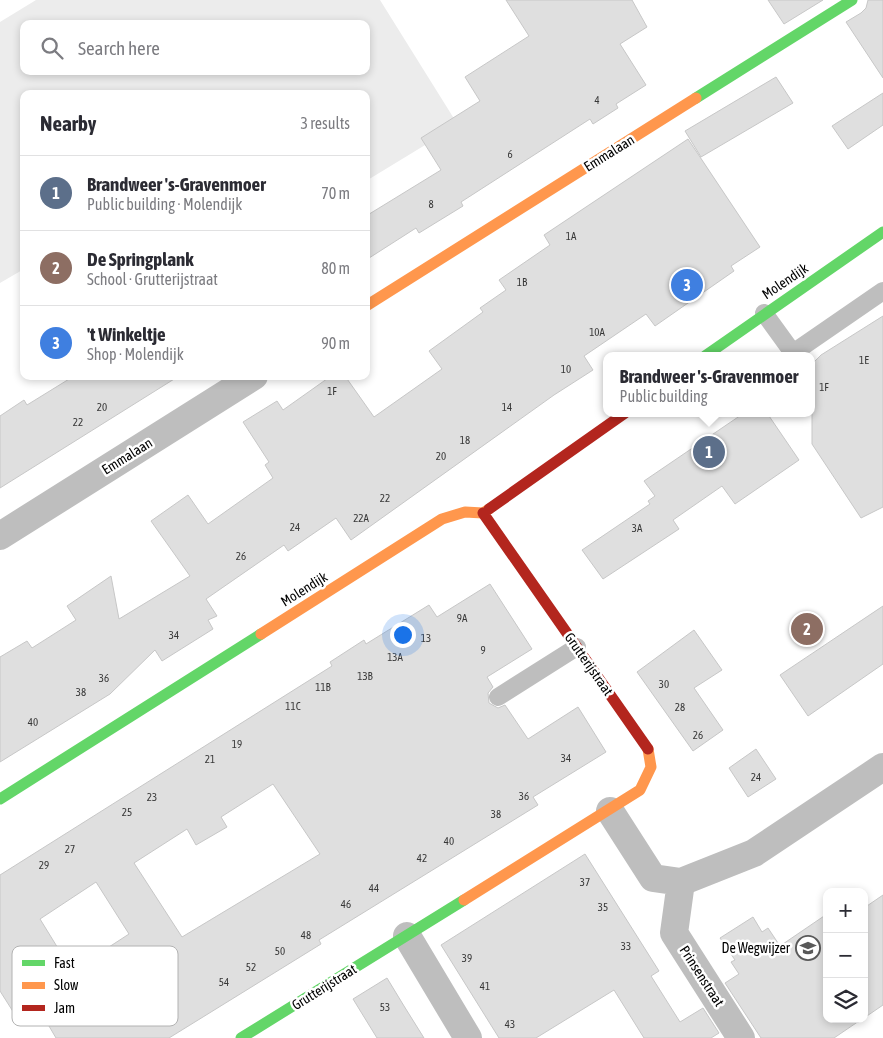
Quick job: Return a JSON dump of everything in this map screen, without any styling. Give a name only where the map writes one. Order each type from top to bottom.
[{"type":"street","name":"Emmalaan","points":[[370,303],[852,0]]},
{"type":"street","name":"Molendijk","points":[[710,352],[883,232]]},
{"type":"street","name":"Emmalaan","points":[[0,536],[248,380]]},
{"type":"street","points":[[483,513],[619,417]]},
{"type":"street","name":"Molendijk","points":[[0,799],[442,519],[465,512],[483,513]]},
{"type":"street","name":"Grutterijstraat","points":[[241,1038],[610,811],[640,790],[650,768],[648,748],[483,513]]},
{"type":"street","points":[[610,811],[653,878],[681,882],[754,853],[883,767]]},
{"type":"street","name":"Prinsenstraat","points":[[681,882],[674,933],[741,1038]]},
{"type":"street","points":[[406,936],[468,1038]]},
{"type":"lane","points":[[794,352],[883,291]]},
{"type":"lane","points":[[764,313],[792,352]]},
{"type":"lane","points":[[498,697],[577,647]]},
{"type":"shaded area","points":[[36,0],[380,0],[458,125],[370,179],[370,90],[20,90],[20,271],[0,283],[0,22]]},
{"type":"building","points":[[506,0],[632,0],[647,27],[620,44],[646,85],[616,104],[618,108],[593,124],[590,119],[461,202],[463,206],[419,233],[416,228],[370,257],[370,214],[441,170],[421,138],[480,101],[465,77],[529,36]]},
{"type":"building","points":[[768,0],[823,0],[784,24]]},
{"type":"building","points":[[868,0],[883,0],[883,78],[846,22],[866,8]]},
{"type":"building","points":[[776,77],[793,103],[701,157],[685,131]]},
{"type":"building","points":[[883,93],[883,125],[848,149],[832,126]]},
{"type":"building","points":[[688,139],[760,247],[731,266],[734,271],[655,326],[646,314],[584,356],[593,370],[554,395],[351,540],[336,518],[288,551],[284,545],[206,599],[217,616],[208,620],[213,629],[162,661],[155,650],[110,694],[0,762],[0,657],[27,641],[32,648],[76,620],[67,606],[111,576],[119,619],[190,576],[151,521],[188,495],[208,524],[273,478],[265,465],[269,462],[243,422],[277,401],[283,410],[325,380],[348,380],[374,417],[442,369],[429,351],[483,312],[480,308],[506,290],[499,280],[550,245],[544,235]]},
{"type":"building","points":[[883,316],[883,507],[861,518],[812,444],[812,417],[815,417],[815,361],[821,355]]},
{"type":"building","points":[[68,380],[173,380],[0,488],[0,416],[24,400],[27,405]]},
{"type":"building","points":[[738,417],[770,417],[799,460],[735,504],[722,486],[673,520],[679,529],[603,579],[582,550],[650,504],[648,501],[655,496],[644,481]]},
{"type":"building","points":[[490,584],[532,649],[487,677],[493,687],[488,693],[489,703],[498,708],[505,705],[528,739],[578,707],[606,752],[533,797],[538,805],[319,940],[321,944],[169,1038],[56,1038],[49,1026],[178,1026],[178,946],[111,946],[129,934],[96,882],[40,919],[57,946],[12,946],[12,1010],[0,991],[0,875],[332,666],[330,662],[364,640],[366,644],[429,605],[437,617]],"holes":[[[273,784],[320,854],[182,937],[134,863],[187,829],[196,845],[227,827],[221,817]]]},
{"type":"building","points":[[883,606],[883,664],[808,716],[780,675]]},
{"type":"building","points":[[694,630],[722,670],[694,688],[723,730],[693,751],[637,672]]},
{"type":"building","points":[[756,749],[776,779],[748,797],[729,768]]},
{"type":"building","points":[[585,854],[659,971],[651,976],[680,1022],[703,1008],[719,1033],[711,1038],[644,1038],[614,990],[536,1038],[499,1038],[441,945]]},
{"type":"building","points":[[883,895],[883,1005],[868,1015],[868,933],[868,905]]},
{"type":"building","points":[[753,917],[762,932],[768,928],[780,946],[823,917],[823,1023],[856,1023],[834,1038],[761,1038],[725,983],[739,974],[731,962],[735,960],[720,938]]},
{"type":"building","points":[[387,978],[424,1038],[377,1038],[353,999]]},
{"type":"traffic: fast","points":[[696,98],[852,0]]},
{"type":"traffic: fast","points":[[711,352],[883,232]]},
{"type":"traffic: fast","points":[[0,799],[261,634]]},
{"type":"traffic: fast","points":[[241,1038],[464,900]]},
{"type":"traffic: slow","points":[[370,303],[696,98]]},
{"type":"traffic: slow","points":[[261,634],[442,519],[465,512],[483,513],[489,509]]},
{"type":"traffic: slow","points":[[464,900],[640,790],[651,767],[648,749]]},
{"type":"traffic: jam","points":[[489,509],[619,417]]},
{"type":"traffic: jam","points":[[483,513],[648,749]]},
{"type":"place","name":"'t Winkeltje","points":[[687,285]]},
{"type":"place","name":"Brandweer 's-Gravenmoer","points":[[709,452]]},
{"type":"place","name":"De Springplank","points":[[807,629]]},
{"type":"place","name":"De Wegwijzer","points":[[808,948]]}]
